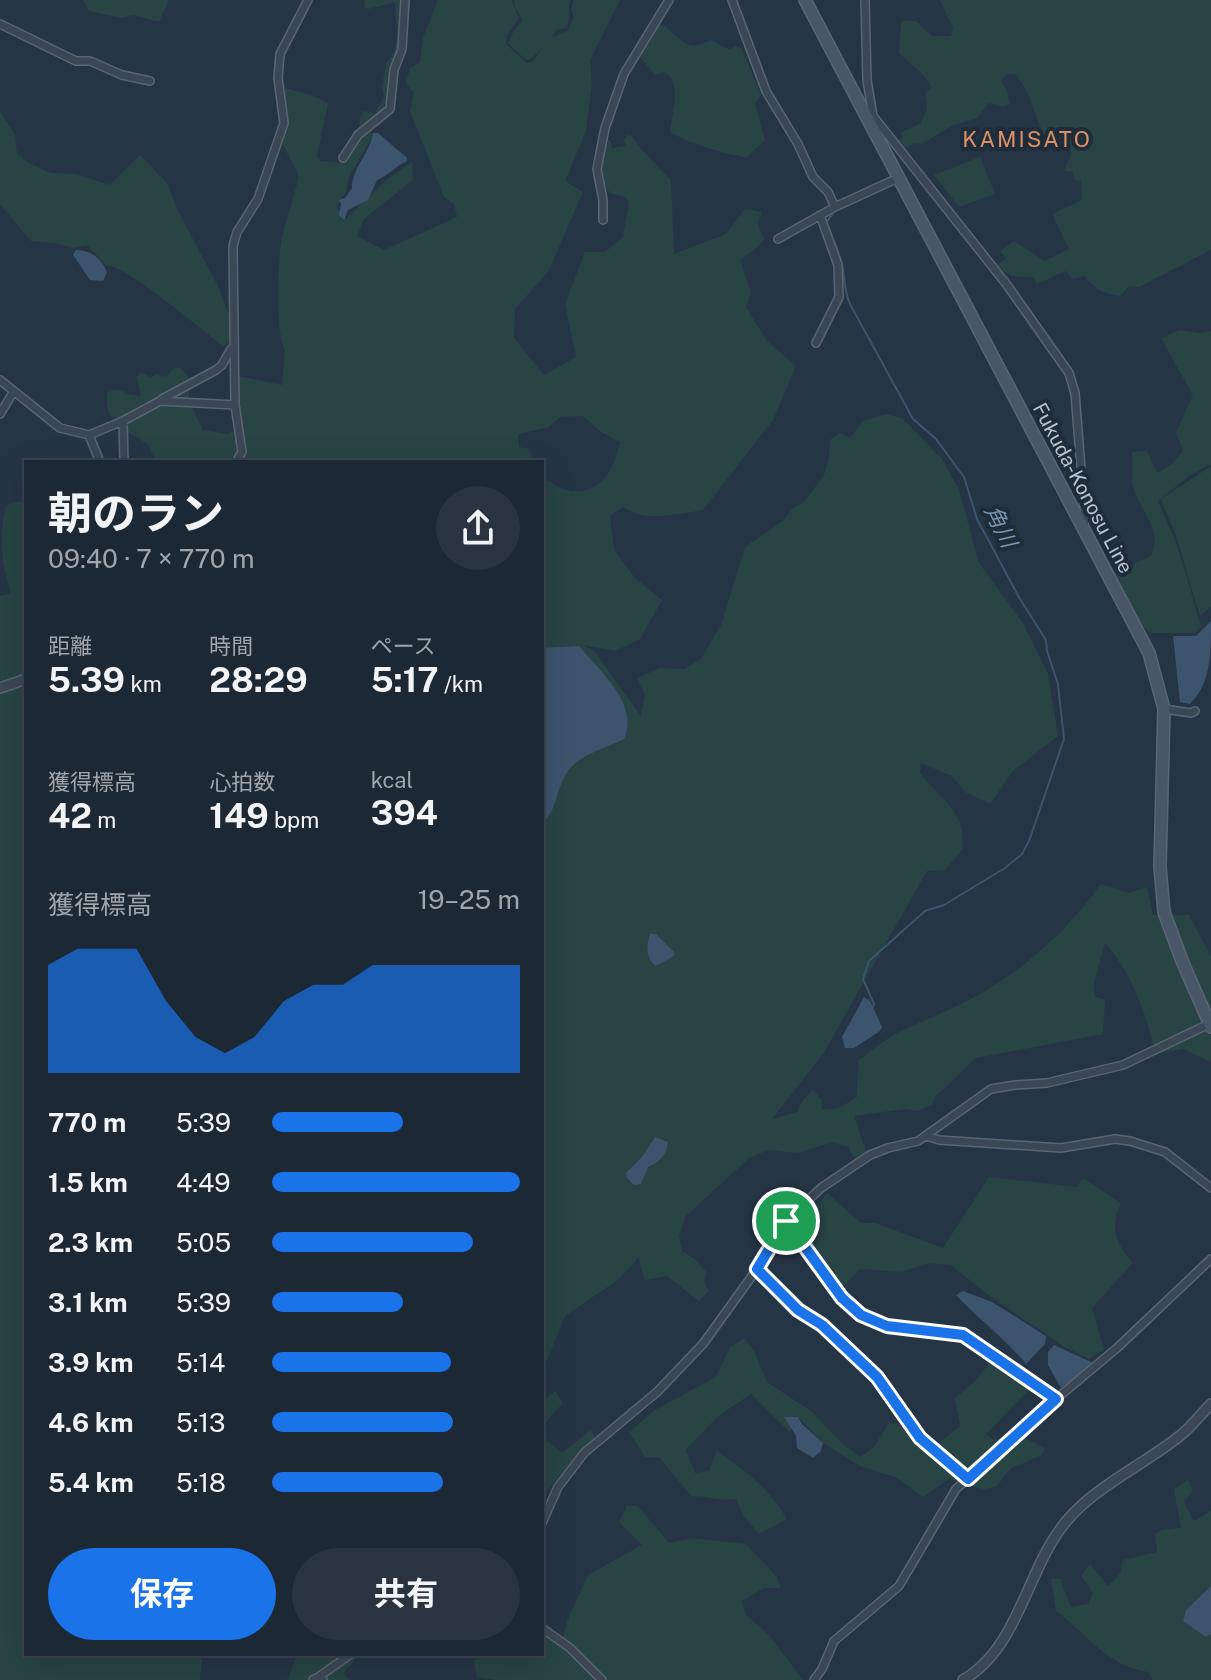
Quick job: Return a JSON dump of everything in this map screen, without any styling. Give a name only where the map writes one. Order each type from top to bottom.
[{"type":"main road","name":"Fukuda-Konosu Line","points":[[805,0],[1145,645],[1164,709],[1161,892],[1164,912],[1211,1025]]},
{"type":"street","points":[[237,460],[242,452],[235,405],[232,348],[235,236],[258,199],[284,123],[278,78],[280,54],[308,0]]},
{"type":"street","points":[[343,158],[358,135],[390,109],[394,70],[402,49],[405,0]]},
{"type":"street","points":[[603,220],[597,169],[605,128],[624,74],[669,0]]},
{"type":"street","points":[[732,0],[766,91],[798,144],[813,177],[828,192],[835,207]]},
{"type":"street","points":[[865,0],[869,117],[1007,285],[1069,373],[1075,393],[1084,528]]},
{"type":"street","points":[[0,24],[76,61],[90,61],[122,75],[150,81]]},
{"type":"street","points":[[778,239],[835,207],[898,178]]},
{"type":"street","points":[[816,343],[839,297],[838,265],[820,215]]},
{"type":"street","points":[[0,380],[60,428],[89,435],[123,421],[216,370],[232,348]]},
{"type":"street","points":[[0,414],[14,391]]},
{"type":"street","points":[[160,401],[235,405]]},
{"type":"street","points":[[123,421],[124,460]]},
{"type":"street","points":[[89,435],[99,460]]},
{"type":"street","points":[[0,688],[24,680]]},
{"type":"street","points":[[1164,709],[1195,711]]},
{"type":"street","points":[[544,1518],[558,1487],[584,1453],[676,1373],[703,1344],[757,1269],[786,1221],[809,1197],[870,1155],[912,1144],[926,1136],[991,1089],[1047,1083],[1123,1065],[1211,1025]]},
{"type":"street","points":[[926,1136],[952,1141],[1061,1148],[1115,1139],[1130,1141],[1165,1152],[1211,1188]]},
{"type":"street","points":[[786,1221],[842,1298],[861,1315],[887,1326],[963,1335],[1056,1399]]},
{"type":"street","points":[[814,1680],[834,1641],[899,1586],[948,1499],[1211,1259]]},
{"type":"street","points":[[757,1269],[798,1310],[822,1325],[877,1377],[920,1438],[968,1479]]},
{"type":"street","points":[[967,1679],[990,1658],[1003,1640],[1042,1557],[1062,1526],[1086,1503],[1183,1433],[1211,1404]]},
{"type":"street","points":[[544,1629],[570,1648],[602,1680]]},
{"type":"street","points":[[314,1680],[348,1656]]},
{"type":"street","points":[[314,1680],[322,1680]]},
{"type":"green space","points":[[83,0],[169,0],[159,22],[133,15],[122,18],[89,11]]},
{"type":"green space","points":[[365,0],[402,0],[400,49],[391,67],[389,100],[370,130],[373,135],[336,207],[346,219],[385,181],[412,162],[413,180],[364,219],[357,236],[384,250],[457,217],[454,204],[444,197],[410,111],[414,93],[406,83],[410,68],[420,62],[423,38],[438,0],[511,0],[519,18],[507,35],[506,44],[527,63],[532,62],[544,46],[526,60],[508,43],[523,20],[514,0],[571,0],[567,28],[556,30],[552,37],[568,31],[574,17],[571,9],[574,0],[620,0],[590,60],[592,82],[586,131],[565,181],[583,192],[548,272],[515,309],[514,338],[544,375],[576,357],[565,304],[585,252],[605,252],[623,237],[629,203],[626,197],[612,194],[603,186],[599,170],[604,137],[611,142],[612,148],[626,146],[624,140],[627,135],[632,136],[671,180],[674,254],[726,234],[745,209],[762,212],[757,223],[764,239],[740,260],[751,293],[746,307],[767,341],[796,366],[773,420],[703,510],[651,516],[623,507],[610,516],[614,550],[635,578],[662,600],[640,639],[615,651],[583,645],[595,652],[641,716],[645,695],[637,678],[660,668],[685,669],[701,659],[721,625],[745,547],[804,502],[824,475],[830,440],[839,433],[850,438],[863,421],[886,414],[902,418],[942,459],[959,490],[979,563],[1023,623],[1048,674],[1058,736],[1013,771],[990,804],[965,792],[952,776],[921,763],[920,773],[952,809],[960,823],[963,849],[945,870],[927,871],[823,1054],[772,1119],[797,1112],[813,1089],[821,1100],[822,1110],[839,1108],[857,1097],[858,1061],[896,1034],[973,998],[1008,976],[1052,940],[1101,884],[1129,893],[1147,887],[1153,915],[1189,915],[1211,956],[1211,1062],[1183,1049],[1155,1054],[1137,995],[1105,943],[1094,982],[1094,996],[1105,1000],[1103,1034],[976,1058],[935,1097],[932,1105],[918,1111],[905,1109],[854,1116],[867,1155],[856,1161],[848,1147],[833,1142],[798,1153],[768,1150],[749,1158],[686,1216],[679,1236],[682,1251],[695,1259],[707,1273],[704,1282],[709,1291],[699,1301],[667,1276],[645,1280],[638,1258],[619,1279],[565,1316],[544,1368],[544,479],[568,490],[591,488],[599,484],[610,470],[620,442],[601,432],[583,416],[560,417],[549,427],[518,434],[519,447],[530,449],[533,460],[155,460],[148,444],[126,431],[123,419],[110,416],[107,406],[107,393],[113,390],[141,396],[137,377],[141,372],[151,378],[156,374],[166,377],[174,368],[181,368],[191,381],[188,399],[203,430],[228,434],[237,429],[238,376],[282,385],[285,349],[280,329],[279,260],[282,237],[299,176],[282,143],[288,123],[284,88],[328,103],[317,156],[320,161],[341,163],[359,136],[360,118],[364,111],[375,113],[384,97],[382,87],[386,63],[396,43],[395,2],[368,9],[364,7]]},
{"type":"green space","points":[[940,0],[1211,0],[1211,250],[1139,287],[1129,286],[1120,296],[1100,290],[1085,276],[1072,279],[1066,271],[1037,284],[1033,277],[1014,276],[997,266],[1006,258],[1000,251],[1014,241],[1045,261],[1069,249],[1052,214],[1082,200],[1081,181],[1075,180],[1072,172],[1064,171],[1071,155],[1068,139],[1064,138],[1058,146],[1050,146],[1026,91],[1015,74],[1008,74],[1001,80],[1010,104],[1003,107],[989,103],[977,118],[951,126],[922,144],[914,143],[907,148],[900,146],[898,142],[903,137],[900,133],[920,124],[927,109],[925,94],[932,87],[899,53],[901,21],[916,21],[932,36],[951,36],[953,28]]},
{"type":"green space","points":[[660,24],[694,46],[711,40],[730,50],[735,46],[741,48],[761,95],[755,104],[765,140],[746,158],[701,146],[670,132],[675,99],[673,83],[664,72],[655,75],[640,57]]},
{"type":"green space","points":[[0,111],[15,135],[17,154],[51,173],[76,174],[110,185],[140,155],[167,183],[178,211],[219,288],[231,320],[230,342],[224,346],[131,276],[107,266],[87,245],[72,248],[31,241],[0,204]]},
{"type":"green space","points":[[980,157],[995,194],[959,207],[934,175]]},
{"type":"green space","points":[[1180,330],[1211,331],[1211,464],[1189,476],[1158,501],[1178,548],[1201,626],[1195,633],[1153,633],[1142,626],[1113,573],[1151,556],[1154,546],[1153,528],[1133,485],[1132,452],[1147,451],[1157,473],[1171,465],[1183,450],[1176,433],[1193,395],[1161,338]]},
{"type":"green space","points":[[1211,466],[1211,607],[1200,616],[1176,536],[1161,499]]},
{"type":"green space","points":[[24,499],[24,1656],[202,1656],[200,1680],[0,1680],[0,596],[9,594],[11,590],[2,548],[6,505]]},
{"type":"green space","points":[[989,1177],[1077,1187],[1083,1178],[1121,1203],[1115,1220],[1116,1235],[1133,1263],[1092,1308],[1104,1350],[1089,1359],[1065,1347],[991,1297],[951,1265],[929,1263],[901,1272],[860,1269],[845,1285],[819,1257],[805,1230],[812,1205],[820,1202],[827,1193],[861,1223],[875,1223],[943,1248]]},
{"type":"green space","points":[[744,1338],[754,1351],[767,1382],[811,1411],[860,1457],[874,1447],[889,1423],[897,1424],[920,1442],[936,1445],[960,1426],[955,1398],[975,1381],[992,1360],[1030,1389],[986,1434],[994,1440],[1013,1432],[1045,1448],[1042,1455],[1010,1469],[997,1486],[984,1490],[949,1479],[923,1497],[897,1478],[860,1466],[823,1443],[799,1418],[790,1432],[751,1394],[717,1417],[686,1450],[695,1473],[709,1471],[717,1451],[747,1473],[772,1498],[787,1519],[759,1534],[743,1515],[736,1499],[691,1496],[660,1458],[645,1457],[629,1432],[655,1410],[716,1377],[730,1347]]},
{"type":"green space","points":[[555,1391],[563,1403],[545,1423],[547,1441],[562,1453],[591,1430],[595,1438],[580,1450],[544,1495],[544,1400]]},
{"type":"green space","points":[[1188,1480],[1193,1490],[1184,1502],[1194,1521],[1211,1511],[1211,1680],[1153,1680],[1148,1672],[1109,1656],[1056,1611],[1051,1579],[1060,1579],[1071,1607],[1088,1604],[1093,1593],[1081,1575],[1090,1564],[1108,1586],[1120,1574],[1123,1560],[1157,1552],[1155,1534],[1181,1528],[1174,1489]]},
{"type":"green space","points":[[627,1506],[638,1506],[669,1543],[692,1538],[746,1544],[777,1577],[781,1588],[764,1588],[742,1601],[745,1614],[768,1634],[803,1680],[496,1680],[477,1677],[474,1662],[480,1656],[544,1656],[544,1635],[561,1645],[568,1619],[588,1575],[642,1545],[619,1522]]},
{"type":"green space","points":[[297,1656],[359,1656],[343,1673],[349,1680],[287,1680]]},
{"type":"water","points":[[373,133],[378,133],[407,161],[377,180],[368,200],[348,210],[344,220],[339,215],[339,200],[345,198],[352,188]]},
{"type":"water","points":[[76,250],[86,251],[99,259],[107,272],[103,281],[90,280],[73,255]]},
{"type":"water","points":[[1211,621],[1206,677],[1190,704],[1180,702],[1173,636],[1196,636]]},
{"type":"water","points":[[579,646],[615,688],[627,713],[627,726],[624,739],[573,765],[564,777],[551,812],[544,821],[544,648]]},
{"type":"water","points":[[650,934],[656,934],[675,953],[656,966],[648,952]]},
{"type":"water","points":[[864,997],[870,1001],[882,1027],[854,1048],[845,1048],[842,1037]]},
{"type":"water","points":[[655,1137],[668,1142],[666,1150],[659,1160],[648,1167],[641,1184],[634,1185],[626,1173],[642,1157]]},
{"type":"water","points":[[963,1291],[992,1302],[1046,1336],[1045,1344],[1026,1364],[956,1295]]},
{"type":"water","points":[[1054,1345],[1093,1363],[1061,1388],[1048,1365],[1048,1352]]},
{"type":"water","points":[[784,1417],[798,1417],[823,1443],[821,1451],[813,1458],[797,1448],[796,1436]]},
{"type":"water","points":[[1211,1586],[1211,1634],[1206,1637],[1183,1621],[1186,1610]]},
{"type":"waterway","name":"角川","points":[[731,7],[762,92],[785,129]]},
{"type":"waterway","name":"角川","points":[[826,223],[834,212]]},
{"type":"waterway","name":"角川","points":[[831,236],[843,267],[851,306],[913,419],[936,439],[964,477],[977,519],[1046,640],[1058,684],[1064,739],[1022,854],[1005,868],[944,905],[925,911],[869,961],[863,979],[874,1004],[872,1010]]},
{"type":"district","name":"KAMISATO","points":[[1027,139]]},
{"type":"route","points":[[786,1221],[842,1298],[861,1315],[902,1329],[963,1335],[1056,1399],[968,1479],[920,1438],[877,1377],[822,1325],[798,1310],[757,1269],[786,1221]]}]
